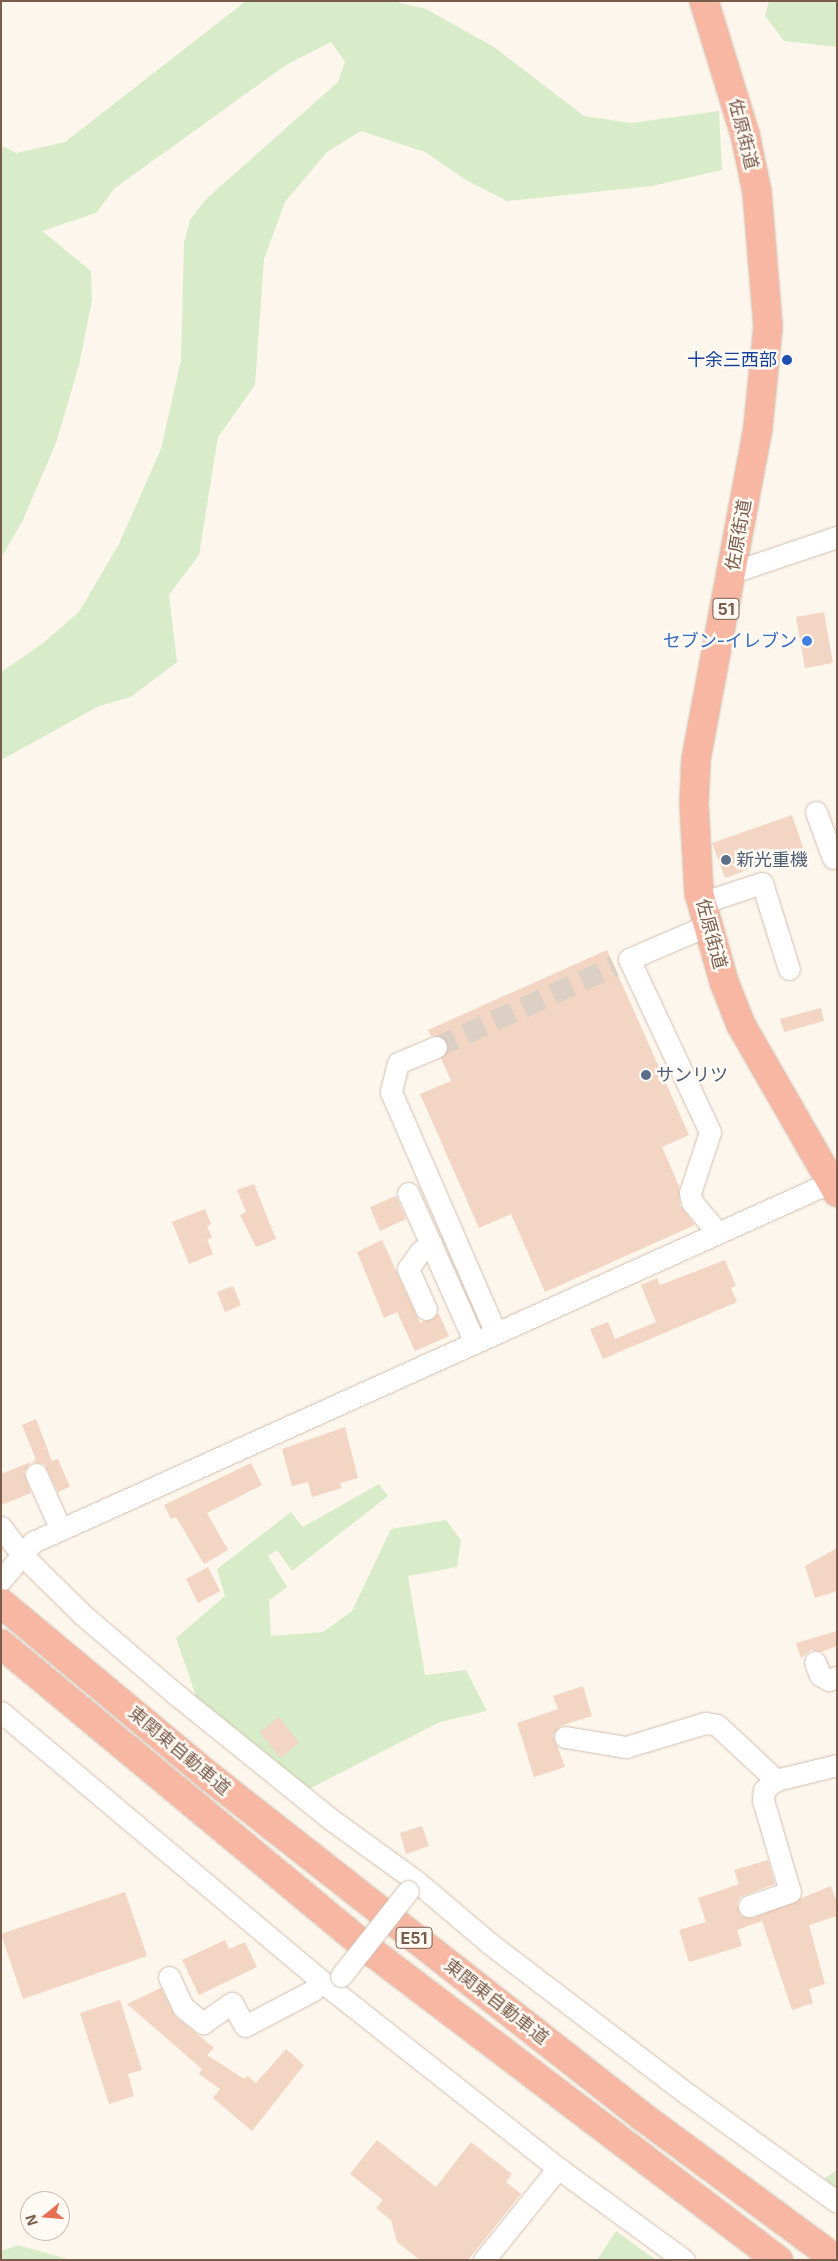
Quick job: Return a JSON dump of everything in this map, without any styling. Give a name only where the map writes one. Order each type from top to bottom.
[{"type":"highway","name":"佐原街道","points":[[704,1],[745,134],[762,229],[768,292],[766,369],[733,572],[696,760],[695,854],[704,914],[741,1025],[834,1187]]},
{"type":"highway","name":"東関東自動車道","points":[[1,1603],[240,1802],[643,2117],[837,2260]]},
{"type":"highway","name":"東関東自動車道","points":[[1,1644],[376,1955],[778,2260]]},
{"type":"street","points":[[733,572],[837,537]]},
{"type":"street","points":[[816,812],[833,858]]},
{"type":"street","points":[[718,1233],[692,1202],[690,1194],[710,1132],[621,963],[704,914],[762,883],[789,969]]},
{"type":"street","points":[[436,1048],[398,1063],[390,1092],[496,1333]]},
{"type":"street","points":[[13,1566],[33,1542],[718,1233],[834,1187]]},
{"type":"street","points":[[408,1193],[475,1342]]},
{"type":"street","points":[[426,1309],[408,1269],[410,1263],[431,1244]]},
{"type":"street","points":[[36,1474],[61,1530]]},
{"type":"street","points":[[1,1527],[13,1566],[83,1615],[178,1696],[412,1886],[837,2202]]},
{"type":"street","points":[[815,1662],[820,1675],[829,1680],[837,1677]]},
{"type":"street","points":[[1,1712],[558,2168],[684,2260]]},
{"type":"street","points":[[565,1738],[626,1747],[706,1723],[717,1726],[776,1780]]},
{"type":"street","points":[[749,1906],[790,1892],[763,1800],[764,1790],[776,1780],[837,1765]]},
{"type":"street","points":[[169,1978],[183,2007],[203,2023],[232,2003],[245,2026],[331,1982],[412,1886]]},
{"type":"street","points":[[484,2260],[558,2168]]},
{"type":"green space","points":[[246,1],[392,1],[426,9],[494,47],[584,116],[631,123],[719,111],[722,170],[652,186],[507,201],[466,180],[425,152],[361,131],[327,152],[285,202],[264,259],[255,385],[218,437],[199,555],[169,595],[177,662],[131,697],[99,706],[1,760],[1,672],[43,643],[79,612],[119,544],[161,449],[181,360],[184,243],[190,220],[206,199],[338,82],[345,62],[331,42],[286,65],[115,188],[96,213],[42,231],[91,271],[92,300],[79,365],[56,443],[23,520],[1,558],[1,145],[16,153],[65,142]]},
{"type":"green space","points":[[769,1],[837,1],[837,47],[784,41],[765,16]]},
{"type":"green space","points":[[379,1484],[388,1496],[292,1571],[277,1550],[268,1556],[287,1587],[269,1600],[271,1636],[323,1632],[352,1611],[391,1529],[446,1520],[461,1540],[457,1567],[408,1576],[425,1675],[466,1670],[487,1711],[440,1722],[309,1789],[197,1699],[176,1638],[225,1596],[217,1569],[291,1512],[303,1527]]},
{"type":"green space","points":[[837,2170],[837,2189],[824,2179]]},
{"type":"green space","points":[[616,2231],[656,2260],[597,2260]]},
{"type":"green space","points":[[18,2245],[71,2260],[1,2260],[1,2251]]},
{"type":"building","points":[[824,612],[833,663],[805,668],[796,617]]},
{"type":"building","points":[[792,815],[804,850],[725,878],[712,843]]},
{"type":"building","points":[[607,950],[689,1135],[662,1147],[679,1186],[680,1205],[695,1225],[545,1292],[511,1214],[479,1228],[420,1094],[451,1081],[441,1058],[448,1049],[447,1042],[438,1035],[431,1036],[428,1030]]},
{"type":"building","points":[[821,1008],[824,1021],[784,1032],[780,1019]]},
{"type":"building","points":[[254,1184],[276,1239],[256,1247],[240,1215],[246,1212],[237,1190]]},
{"type":"building","points":[[396,1196],[406,1219],[380,1231],[370,1207]]},
{"type":"building","points":[[205,1209],[211,1224],[207,1226],[212,1238],[207,1239],[213,1254],[189,1264],[172,1222]]},
{"type":"building","points":[[382,1240],[420,1323],[439,1314],[449,1336],[415,1351],[397,1312],[384,1318],[357,1252]]},
{"type":"building","points":[[725,1260],[736,1286],[731,1288],[737,1302],[603,1359],[590,1329],[608,1322],[615,1339],[656,1322],[641,1285],[657,1278],[660,1285]]},
{"type":"building","points":[[233,1286],[241,1305],[225,1312],[217,1292]]},
{"type":"building","points":[[36,1419],[52,1461],[58,1459],[70,1487],[58,1492],[44,1464],[31,1462],[36,1460],[22,1425]]},
{"type":"building","points":[[345,1427],[358,1478],[340,1483],[342,1488],[312,1497],[308,1482],[292,1486],[282,1449]]},
{"type":"building","points":[[31,1462],[24,1473],[31,1493],[1,1505],[1,1474]]},
{"type":"building","points":[[251,1463],[262,1485],[207,1513],[228,1550],[204,1564],[176,1517],[171,1519],[164,1505]]},
{"type":"building","points":[[837,1548],[837,1591],[815,1598],[805,1566]]},
{"type":"building","points":[[208,1567],[220,1591],[198,1603],[186,1579]]},
{"type":"building","points":[[837,1631],[837,1646],[821,1652],[811,1650],[801,1658],[796,1643]]},
{"type":"building","points":[[583,1686],[592,1716],[560,1726],[553,1735],[565,1767],[534,1777],[517,1723],[558,1709],[553,1696]]},
{"type":"building","points":[[279,1717],[299,1743],[280,1758],[260,1732]]},
{"type":"building","points":[[422,1826],[429,1846],[406,1854],[400,1833]]},
{"type":"building","points":[[768,1860],[775,1884],[740,1897],[737,1904],[741,1916],[753,1918],[831,1886],[837,1903],[837,1916],[809,1925],[825,1984],[809,1989],[813,2003],[792,2010],[762,1921],[737,1930],[742,1946],[689,1962],[679,1930],[706,1922],[698,1898],[739,1884],[734,1870]]},
{"type":"building","points":[[125,1892],[147,1956],[23,1999],[1,1934]]},
{"type":"building","points":[[225,1940],[229,1949],[245,1942],[257,1967],[199,1995],[182,1960]]},
{"type":"building","points":[[161,1988],[175,2016],[214,2048],[207,2055],[244,2079],[248,2076],[256,2083],[286,2049],[304,2065],[252,2131],[213,2098],[220,2089],[199,2074],[202,2069],[127,2004]]},
{"type":"building","points":[[120,2000],[142,2070],[128,2074],[134,2096],[109,2104],[80,2013]]},
{"type":"building","points":[[377,2140],[436,2187],[471,2142],[512,2174],[506,2182],[521,2194],[468,2260],[420,2260],[397,2242],[391,2220],[376,2208],[383,2200],[350,2174]]},
{"type":"tunnel","points":[[436,1047],[614,966]]},
{"type":"place","name":"十余三西部","points":[[787,360]]},
{"type":"place","name":"セブン-イレブン","points":[[807,641]]},
{"type":"place","name":"新光重機","points":[[726,860]]},
{"type":"place","name":"サンリツ","points":[[646,1075]]}]
